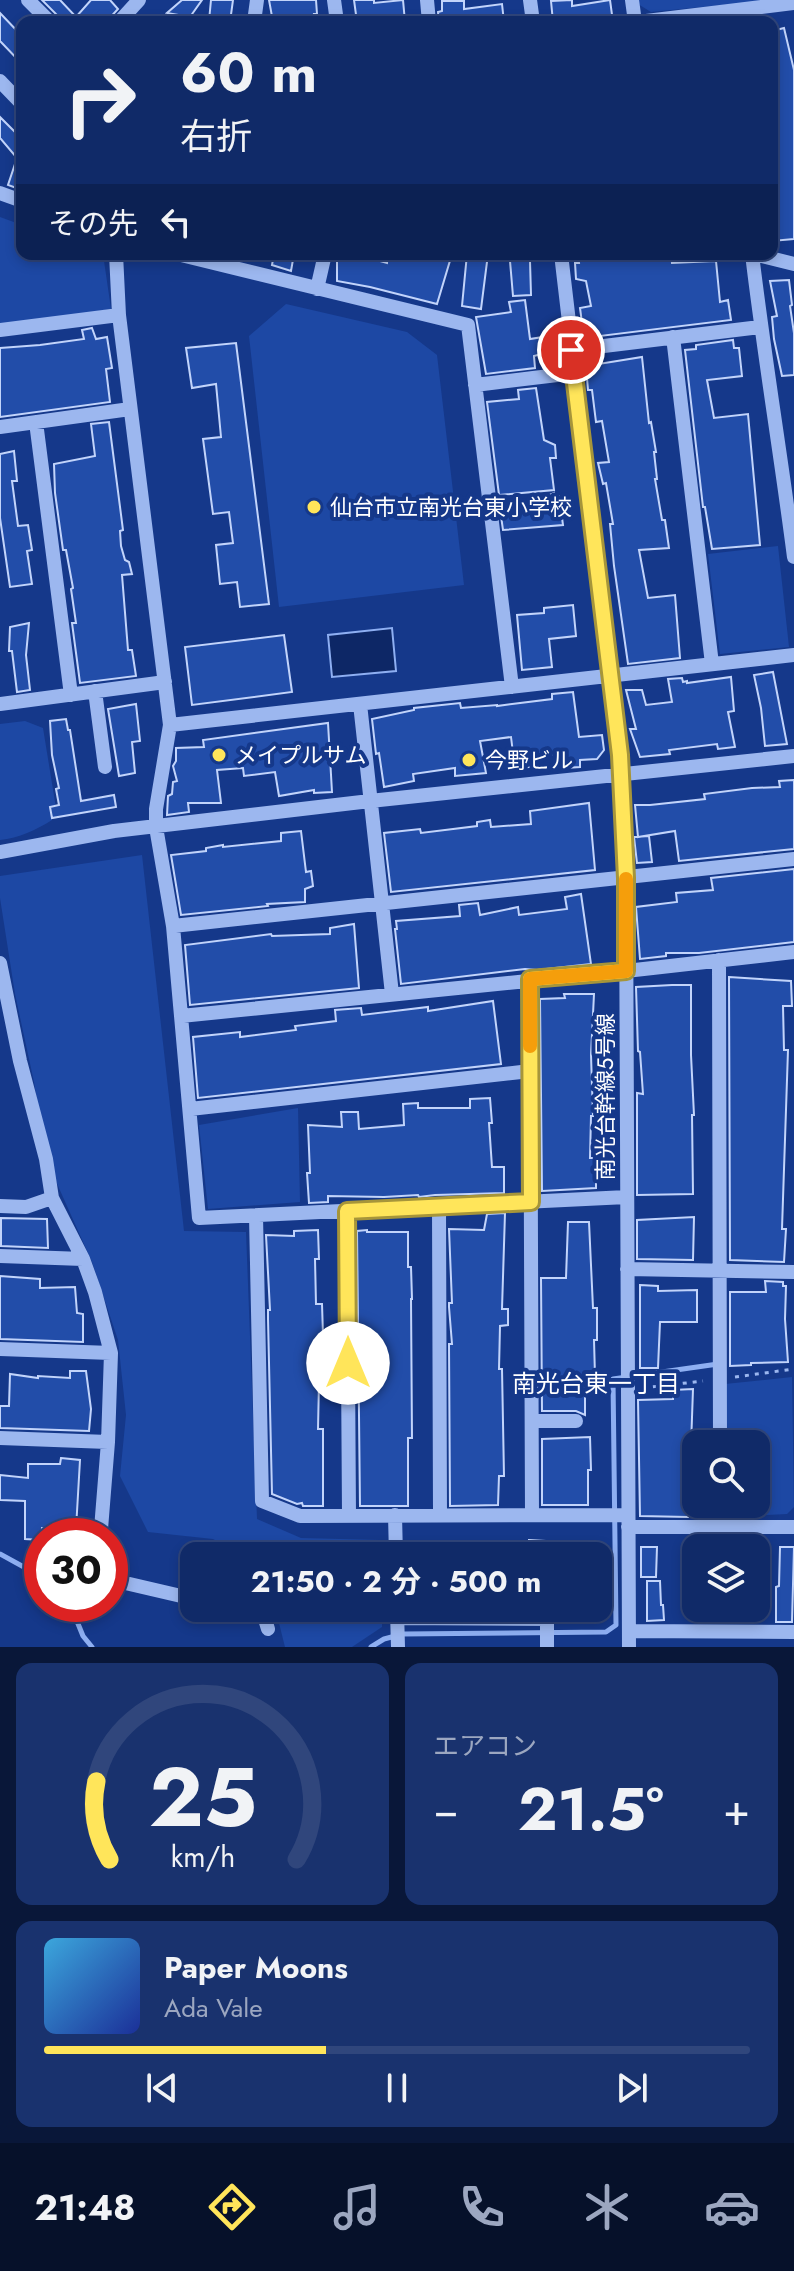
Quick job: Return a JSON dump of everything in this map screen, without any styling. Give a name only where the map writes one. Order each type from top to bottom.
[{"type":"street","points":[[28,0],[44,16]]},
{"type":"street","points":[[124,16],[139,0]]},
{"type":"street","points":[[729,16],[793,3]]},
{"type":"street","points":[[0,81],[16,98]]},
{"type":"street","points":[[116,260],[119,315],[170,725],[156,809],[156,827],[173,926],[199,1218],[627,1197]]},
{"type":"street","points":[[201,260],[468,325],[512,687]]},
{"type":"street","points":[[317,289],[324,260]]},
{"type":"street","name":"南光台幹線５号線","points":[[562,260],[621,774],[626,878],[628,1376],[620,1518],[629,1647]]},
{"type":"street","points":[[754,260],[760,327],[787,454],[794,557]]},
{"type":"street","points":[[0,330],[119,315]]},
{"type":"street","points":[[571,350],[760,327]]},
{"type":"street","points":[[673,337],[712,664]]},
{"type":"street","points":[[475,385],[574,373]]},
{"type":"street","points":[[0,427],[130,409]]},
{"type":"street","points":[[36,422],[71,695]]},
{"type":"street","points":[[170,725],[794,655]]},
{"type":"street","points":[[0,704],[165,682]]},
{"type":"street","points":[[95,691],[105,767]]},
{"type":"street","points":[[360,704],[392,994]]},
{"type":"street","points":[[0,852],[114,831],[794,756]]},
{"type":"street","points":[[173,926],[794,859]]},
{"type":"street","points":[[181,1016],[794,952]]},
{"type":"street","points":[[719,960],[720,1430]]},
{"type":"street","points":[[0,963],[4,1001],[46,1159],[52,1198],[83,1259],[111,1353],[102,1518]]},
{"type":"street","points":[[530,979],[532,1514]]},
{"type":"street","points":[[190,1109],[530,1071]]},
{"type":"street","points":[[0,1206],[26,1207],[52,1198]]},
{"type":"street","points":[[439,1207],[440,1515]]},
{"type":"street","points":[[347,1211],[349,1516]]},
{"type":"street","points":[[256,1216],[262,1501],[300,1516],[532,1514],[720,1527],[794,1527]]},
{"type":"street","points":[[0,1256],[83,1259]]},
{"type":"street","points":[[627,1269],[794,1272]]},
{"type":"street","points":[[0,1349],[111,1353]]},
{"type":"street","points":[[532,1421],[576,1421]]},
{"type":"street","points":[[0,1438],[108,1442]]},
{"type":"street","points":[[395,1515],[396,1542]]},
{"type":"street","points":[[720,1518],[720,1527]]},
{"type":"street","points":[[128,1584],[180,1596]]},
{"type":"street","points":[[397,1628],[547,1619],[547,1646]]},
{"type":"street","points":[[266,1622],[268,1629]]},
{"type":"street","points":[[629,1631],[794,1632]]},
{"type":"shaded area","points":[[638,0],[774,0],[651,12],[638,4]]},
{"type":"shaded area","points":[[0,217],[16,223],[16,260],[104,260],[111,309],[0,326]]},
{"type":"shaded area","points":[[286,304],[407,332],[437,355],[464,585],[279,607],[249,336]]},
{"type":"shaded area","points":[[778,546],[789,647],[720,654],[708,554]]},
{"type":"shaded area","points":[[392,628],[396,671],[332,677],[328,635]]},
{"type":"shaded area","points":[[25,721],[43,728],[56,808],[52,820],[46,824],[0,840],[0,724]]},
{"type":"shaded area","points":[[142,855],[184,1231],[246,1232],[257,1519],[301,1538],[381,1542],[219,1542],[148,1532],[120,1476],[126,1415],[118,1340],[92,1262],[46,1159],[34,1082],[15,994],[0,898],[0,876]]},
{"type":"shaded area","points":[[298,1108],[300,1202],[208,1209],[199,1125]]},
{"type":"shaded area","points":[[792,1377],[794,1507],[787,1514],[770,1515],[770,1430],[726,1430],[725,1384]]},
{"type":"shaded area","points":[[279,1622],[382,1622],[382,1627],[352,1647],[285,1647]]},
{"type":"building","points":[[42,0],[60,0],[75,16],[57,15]]},
{"type":"building","points":[[91,0],[110,0],[118,9],[112,16],[77,16]]},
{"type":"building","points":[[182,0],[202,0],[191,16],[167,13]]},
{"type":"building","points":[[211,0],[233,0],[231,16],[209,16]]},
{"type":"building","points":[[269,0],[316,0],[317,14],[314,16],[272,16]]},
{"type":"building","points":[[354,0],[374,0],[374,3],[403,0],[404,16],[356,16]]},
{"type":"building","points":[[572,0],[572,6],[610,0],[612,16],[552,16],[551,1]]},
{"type":"building","points":[[442,1],[464,1],[464,9],[502,4],[503,16],[438,16],[438,12],[442,11]]},
{"type":"building","points":[[0,13],[16,30],[16,58],[0,41]]},
{"type":"building","points":[[784,28],[794,70],[794,239],[778,240],[778,30]]},
{"type":"building","points":[[0,117],[16,131],[16,157],[0,138]]},
{"type":"building","points":[[16,161],[16,188],[8,185]]},
{"type":"building","points":[[273,260],[293,260],[291,271],[272,265]]},
{"type":"building","points":[[337,260],[387,263],[387,260],[450,260],[437,304],[337,281]]},
{"type":"building","points":[[466,260],[487,260],[481,309],[462,306]]},
{"type":"building","points":[[579,260],[716,261],[720,302],[728,300],[731,320],[584,338],[580,308],[591,306],[586,281],[576,279],[575,263],[579,263]]},
{"type":"building","points":[[510,261],[530,261],[531,295],[513,296]]},
{"type":"building","points":[[789,280],[794,375],[782,376],[774,339],[772,317],[777,316],[770,281]]},
{"type":"building","points":[[525,300],[530,339],[543,337],[545,353],[534,356],[535,368],[486,374],[476,317],[511,312],[509,302]]},
{"type":"building","points":[[92,328],[96,339],[107,337],[112,368],[106,369],[110,402],[0,417],[0,348],[84,339],[82,330]]},
{"type":"building","points":[[733,340],[734,348],[739,348],[742,376],[707,380],[714,418],[748,414],[760,545],[712,549],[703,507],[685,350],[696,349],[696,345]]},
{"type":"building","points":[[236,343],[269,604],[240,607],[237,582],[220,584],[216,545],[233,543],[229,512],[213,514],[203,439],[221,437],[216,384],[192,388],[186,348]]},
{"type":"building","points":[[642,357],[649,423],[656,452],[655,479],[669,548],[639,550],[648,598],[675,595],[680,658],[628,664],[614,566],[610,524],[613,524],[606,483],[603,484],[598,463],[609,462],[602,421],[596,422],[592,390],[588,390],[586,366]]},
{"type":"building","points":[[536,388],[544,440],[555,445],[556,458],[550,458],[554,490],[499,495],[487,402],[519,399],[518,390]]},
{"type":"building","points":[[109,422],[123,530],[120,531],[121,546],[132,574],[122,575],[128,650],[132,650],[136,676],[80,683],[72,623],[76,623],[73,588],[66,550],[63,550],[54,464],[95,456],[91,424]]},
{"type":"building","points":[[14,451],[17,481],[12,481],[18,526],[28,525],[32,550],[27,551],[32,584],[10,587],[0,518],[0,454]]},
{"type":"building","points":[[554,493],[554,496],[559,496],[563,525],[503,530],[501,516]]},
{"type":"building","points":[[573,605],[576,636],[549,639],[552,667],[522,670],[517,615],[544,613],[544,608]]},
{"type":"building","points":[[29,623],[26,655],[30,690],[17,692],[12,651],[9,651],[10,627]]},
{"type":"building","points":[[284,635],[292,692],[192,705],[185,647]]},
{"type":"building","points":[[773,672],[787,744],[765,746],[754,675]]},
{"type":"building","points":[[731,677],[734,711],[728,712],[735,747],[718,749],[717,744],[640,757],[630,729],[636,729],[626,690],[642,690],[646,705],[672,702],[668,679],[682,678],[687,683]]},
{"type":"building","points":[[573,692],[579,737],[602,735],[604,750],[597,759],[580,760],[580,767],[565,768],[564,753],[534,756],[536,766],[515,769],[511,737],[480,741],[486,773],[455,776],[455,768],[413,774],[414,781],[384,787],[372,719],[414,708],[460,703],[461,708],[497,706],[552,699],[552,694]]},
{"type":"building","points":[[136,704],[140,741],[132,742],[135,773],[119,776],[108,709]]},
{"type":"building","points":[[66,719],[81,801],[114,795],[116,807],[52,818],[50,807],[59,805],[56,789],[59,788],[52,755],[50,721]]},
{"type":"building","points":[[328,723],[332,792],[314,793],[314,790],[279,796],[275,772],[244,776],[243,768],[217,770],[221,803],[188,803],[189,812],[167,815],[168,796],[172,794],[173,782],[177,781],[173,766],[176,748],[204,747],[203,740]]},
{"type":"building","points":[[794,780],[794,849],[679,861],[675,831],[638,837],[635,805],[705,799],[704,794],[780,787],[779,781]]},
{"type":"building","points":[[589,803],[595,870],[391,892],[384,833],[420,829],[421,833],[477,826],[477,822],[490,820],[491,827],[531,824],[530,811]]},
{"type":"building","points":[[301,831],[306,872],[311,871],[313,886],[305,889],[305,902],[181,915],[171,855],[206,851],[206,848],[223,845],[281,841],[281,833]]},
{"type":"building","points":[[649,836],[652,862],[637,863],[634,837]]},
{"type":"building","points":[[794,869],[794,942],[699,953],[666,953],[666,956],[640,959],[636,907],[677,902],[676,893],[713,890],[711,878]]},
{"type":"building","points":[[581,894],[591,964],[401,984],[396,921],[460,916],[459,905],[478,903],[480,915],[518,907],[519,915],[567,909],[565,897]]},
{"type":"building","points":[[354,924],[359,988],[190,1005],[185,945],[271,934],[330,934],[330,928]]},
{"type":"building","points":[[729,977],[791,981],[792,1006],[783,1006],[784,1050],[788,1050],[782,1229],[786,1229],[784,1262],[730,1260]]},
{"type":"building","points":[[691,985],[693,1194],[637,1195],[637,1093],[643,1094],[636,987]]},
{"type":"building","points":[[564,994],[594,994],[590,1158],[596,1158],[596,1188],[542,1191],[540,999],[565,998]]},
{"type":"building","points":[[493,1001],[501,1064],[198,1098],[193,1037],[240,1032],[240,1037],[296,1030],[295,1026],[336,1021],[335,1010],[361,1008],[362,1015],[428,1007],[428,1011]]},
{"type":"building","points":[[490,1098],[492,1167],[504,1167],[504,1193],[419,1197],[328,1196],[328,1202],[309,1203],[308,1125],[342,1127],[341,1112],[358,1112],[359,1129],[404,1125],[403,1104],[418,1103],[418,1108],[470,1108],[470,1099]]},
{"type":"building","points":[[505,1213],[502,1309],[508,1309],[508,1325],[500,1326],[499,1369],[502,1369],[504,1476],[499,1476],[498,1505],[450,1506],[449,1344],[452,1344],[449,1303],[452,1303],[449,1229],[484,1230],[487,1214]]},
{"type":"building","points":[[694,1217],[693,1260],[637,1259],[637,1220]]},
{"type":"building","points":[[1,1218],[47,1219],[48,1248],[1,1246]]},
{"type":"building","points":[[568,1222],[589,1222],[593,1308],[597,1308],[595,1376],[585,1376],[585,1415],[576,1411],[542,1411],[541,1278],[566,1278]]},
{"type":"building","points":[[318,1230],[316,1304],[322,1304],[323,1335],[320,1335],[318,1429],[323,1429],[323,1506],[303,1506],[302,1503],[272,1494],[266,1235],[294,1236],[294,1231]]},
{"type":"building","points":[[357,1231],[408,1232],[412,1299],[412,1438],[408,1438],[408,1506],[360,1506]]},
{"type":"building","points":[[0,1276],[40,1279],[40,1288],[75,1287],[77,1313],[83,1314],[83,1342],[0,1339]]},
{"type":"building","points":[[765,1281],[783,1282],[786,1286],[788,1362],[730,1366],[730,1292],[766,1292]]},
{"type":"building","points":[[640,1285],[658,1286],[658,1291],[697,1290],[697,1322],[660,1322],[658,1368],[640,1368]]},
{"type":"building","points":[[70,1371],[86,1371],[91,1409],[89,1431],[0,1428],[0,1406],[9,1406],[10,1374],[70,1378]]},
{"type":"building","points":[[693,1389],[692,1430],[682,1430],[682,1517],[640,1516],[638,1400],[673,1399],[673,1390]]},
{"type":"building","points":[[590,1437],[588,1505],[542,1505],[542,1439]]},
{"type":"building","points":[[61,1458],[80,1460],[77,1518],[25,1518],[25,1501],[0,1500],[0,1475],[28,1478],[28,1464],[60,1464]]},
{"type":"building","points":[[641,1547],[657,1547],[656,1577],[641,1577]]},
{"type":"building","points":[[780,1547],[794,1547],[792,1622],[776,1622]]},
{"type":"building","points":[[647,1581],[660,1581],[664,1620],[647,1621]]},
{"type":"waterway","points":[[371,1647],[384,1639],[403,1634],[606,1632],[616,1625],[613,1379],[718,1364]]},
{"type":"waterway","points":[[0,1554],[24,1567]]},
{"type":"waterway","points":[[77,1622],[92,1647]]},
{"type":"slow traffic","points":[[530,1046],[530,979],[626,971],[626,879]]},
{"type":"place","name":"仙台市立南光台東小学校","points":[[314,507]]},
{"type":"place","name":"メイプルサム","points":[[219,755]]},
{"type":"place","name":"今野ビル","points":[[469,760]]},
{"type":"district","name":"南光台東一丁目","points":[[596,1384]]},
{"type":"route","points":[[348,1363],[347,1211],[531,1202],[530,979],[626,971],[626,878],[620,755],[571,350]]}]
